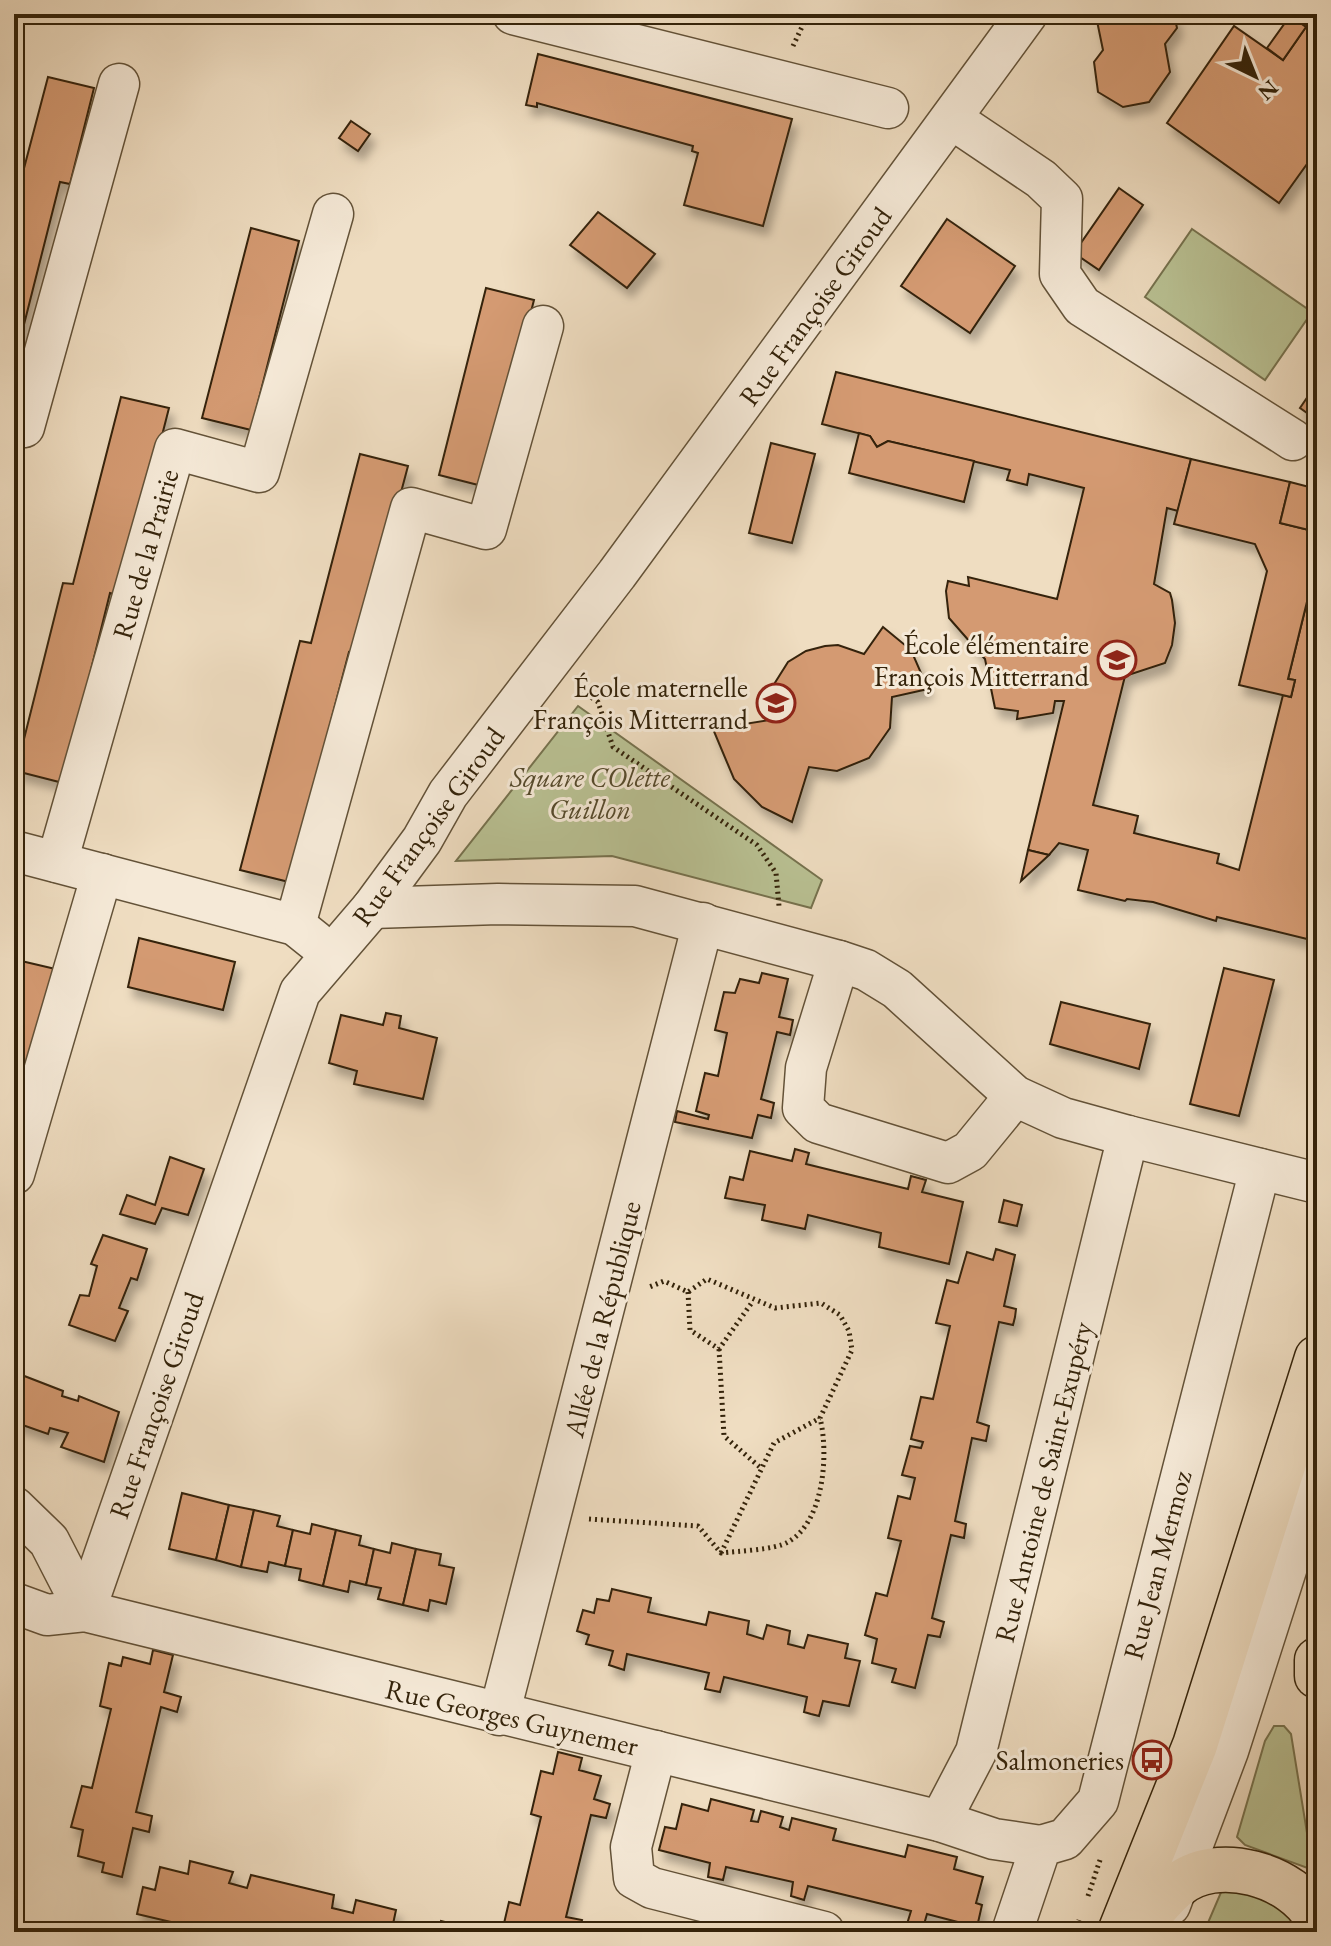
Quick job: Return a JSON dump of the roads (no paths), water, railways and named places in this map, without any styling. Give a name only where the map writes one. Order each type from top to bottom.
[{"type":"main road","points":[[1120,1932],[1195,1745],[1317,1358]]},
{"type":"main road","points":[[1317,1660],[1317,1676]]},
{"type":"main road","points":[[1135,1932],[1178,1884],[1217,1869],[1242,1870],[1292,1890],[1317,1919]]},
{"type":"street","points":[[513,14],[888,108]]},
{"type":"street","name":"Rue Françoise Giroud","points":[[85,1611],[300,992],[372,908],[422,840],[448,794],[617,574],[1027,14]]},
{"type":"street","points":[[14,424],[24,427],[119,84]]},
{"type":"street","points":[[952,119],[1041,179],[1062,199],[1060,274],[1082,306],[1293,440]]},
{"type":"street","name":"Rue de la Prairie","points":[[57,862],[175,449],[259,472],[333,214]]},
{"type":"street","points":[[295,925],[411,508],[486,529],[543,326]]},
{"type":"street","points":[[14,851],[295,925],[332,955]]},
{"type":"street","points":[[14,1174],[102,874]]},
{"type":"street","points":[[372,908],[498,904],[635,906],[839,961],[866,970],[897,989],[1015,1096],[1063,1118],[1317,1183]]},
{"type":"street","name":"Allée de la République","points":[[499,1715],[703,923]]},
{"type":"street","points":[[839,961],[806,1068],[803,1108],[818,1123],[948,1163],[970,1151],[1015,1096]]},
{"type":"street","name":"Rue Antoine de Saint-Exupéry","points":[[940,1821],[976,1752],[1128,1136]]},
{"type":"street","name":"Rue Jean Mermoz","points":[[1041,1846],[1065,1839],[1098,1801],[1260,1169]]},
{"type":"street","points":[[1159,1932],[1228,1751],[1317,1473]]},
{"type":"street","points":[[14,1507],[49,1541],[85,1611]]},
{"type":"street","name":"Rue Georges Guynemer","points":[[14,1603],[47,1615],[85,1611],[940,1821],[994,1839],[1041,1846]]},
{"type":"street","points":[[656,1751],[631,1847],[634,1878],[652,1888],[824,1932]]},
{"type":"street","points":[[1012,1932],[1041,1846]]},
{"type":"place","name":"École élémentaire François Mitterrand","points":[[1117,660]]},
{"type":"place","name":"École maternelle François Mitterrand","points":[[776,703]]},
{"type":"place","name":"Salmoneries","points":[[1152,1760]]},
{"type":"park label","name":"Square COlette Guillon","points":[[590,793]]}]
